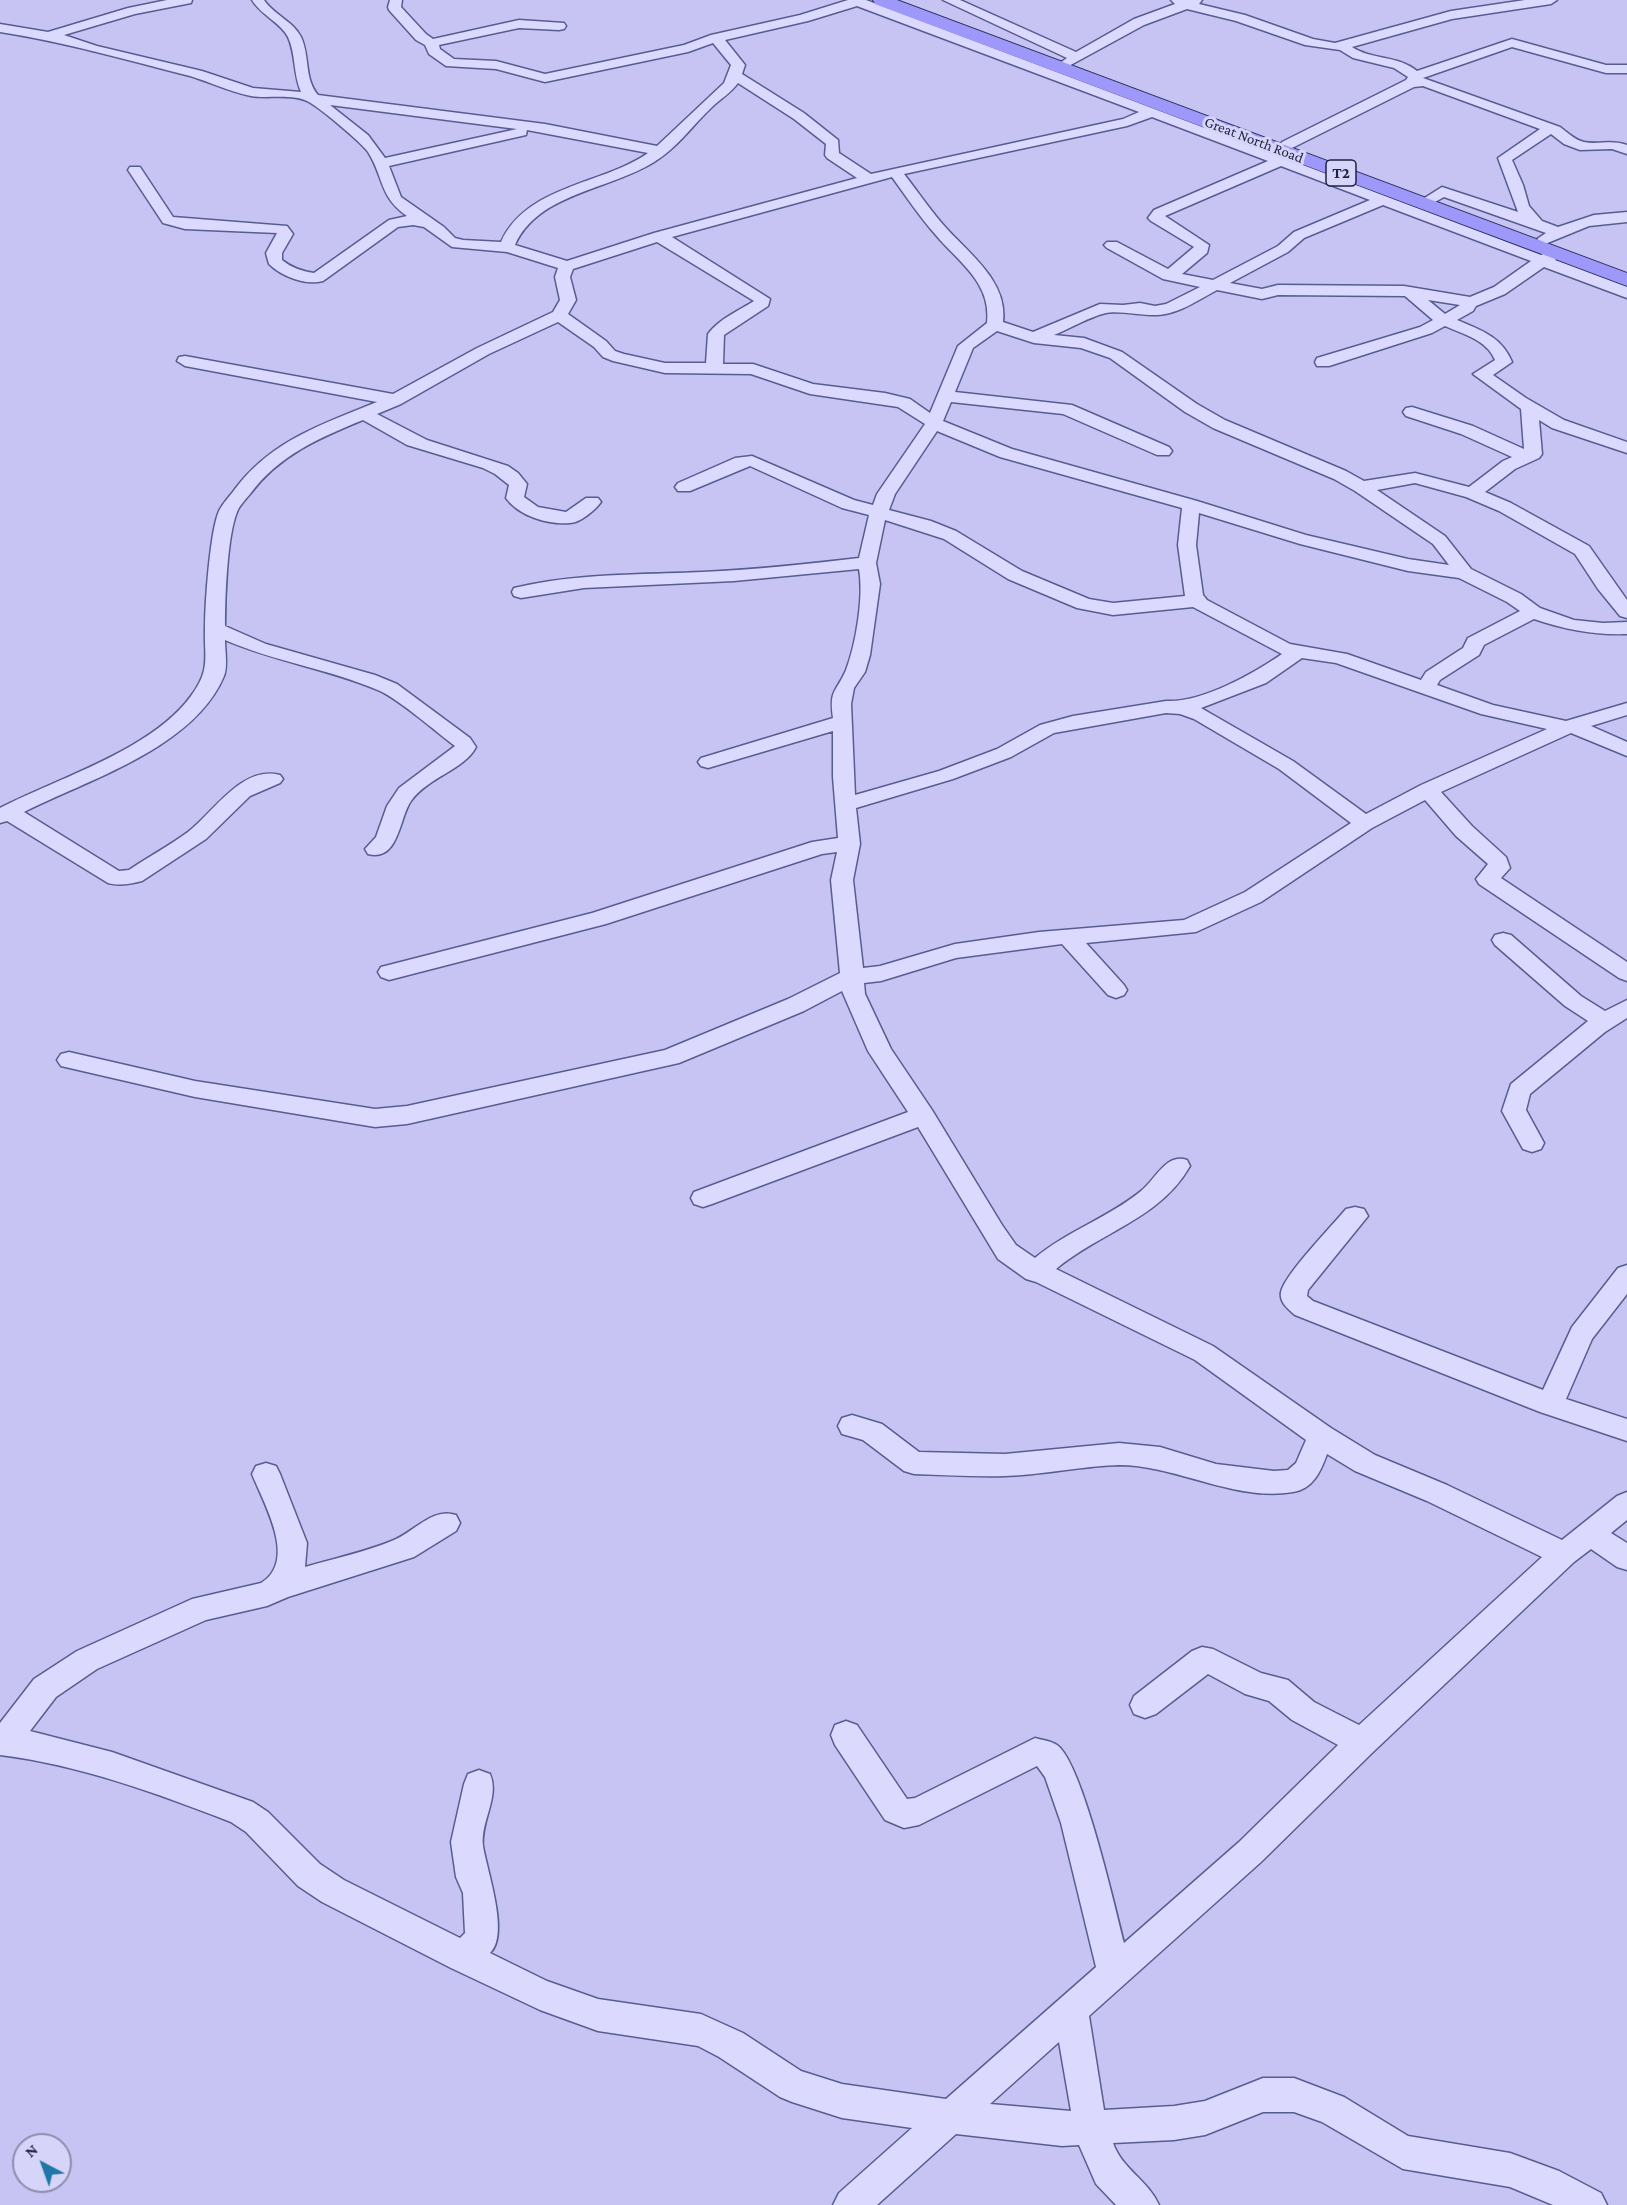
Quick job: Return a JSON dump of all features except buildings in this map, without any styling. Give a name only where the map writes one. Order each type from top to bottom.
[{"type":"main road","name":"Great North Road","points":[[881,0],[1547,242],[1627,280]]},
{"type":"main road","name":"Great North Road","points":[[896,0],[1002,39],[1072,60],[1284,153],[1430,199],[1627,272]]},
{"type":"street","points":[[48,36],[133,11],[186,0]]},
{"type":"street","points":[[258,0],[262,7],[290,31],[298,43],[298,61],[303,82],[313,99],[354,129],[370,145],[382,163],[387,183],[394,196],[455,244],[506,248],[567,266]]},
{"type":"street","points":[[949,0],[1025,32],[1072,60],[1139,22],[1188,2],[1317,44],[1343,46],[1451,15],[1551,0]]},
{"type":"street","points":[[398,1],[394,7],[405,21],[430,43],[434,51],[455,65],[496,65],[545,78],[688,48],[716,38],[803,18],[856,1],[994,51],[1067,82],[1284,153],[1382,201],[1547,242],[1627,293]]},
{"type":"street","points":[[430,43],[519,24],[559,26]]},
{"type":"street","points":[[0,28],[48,36],[197,74],[239,89],[545,128],[662,151]]},
{"type":"street","points":[[1002,39],[1025,32]]},
{"type":"street","points":[[506,248],[509,236],[526,219],[547,204],[640,165],[662,151],[706,105],[733,83],[738,65],[716,38]]},
{"type":"street","points":[[1169,276],[1202,250],[1202,245],[1161,222],[1156,218],[1159,213],[1284,153],[1413,80],[1512,43],[1606,69],[1627,69]]},
{"type":"street","points":[[1343,46],[1347,51],[1380,59],[1410,71],[1413,80]]},
{"type":"street","points":[[735,75],[766,93],[824,135],[833,143],[832,155],[871,180]]},
{"type":"street","points":[[1413,80],[1437,86],[1549,128],[1569,141],[1585,147],[1614,146],[1627,150]]},
{"type":"street","points":[[4,814],[121,759],[163,734],[195,706],[215,675],[214,628],[224,528],[228,511],[254,476],[276,456],[321,430],[395,400],[483,351],[559,315],[568,306],[569,294],[561,278],[567,266],[659,236],[895,172],[1127,122],[1153,112]]},
{"type":"street","points":[[382,163],[484,139],[545,128]]},
{"type":"street","points":[[1547,242],[1520,207],[1516,183],[1506,169],[1505,158],[1538,138],[1549,128]]},
{"type":"street","points":[[135,170],[168,220],[185,224],[282,229],[285,234],[274,252],[274,261],[291,273],[307,277],[317,278],[394,223],[413,220],[427,223]]},
{"type":"street","points":[[895,172],[941,232],[978,268],[997,309],[995,325],[966,346],[934,423],[914,451],[877,513],[867,563],[871,584],[860,656],[855,672],[844,688],[841,704],[843,777],[849,844],[842,880],[852,977],[854,994],[880,1051],[924,1116],[972,1199],[1007,1252],[1035,1272],[1110,1304],[1149,1327],[1204,1353],[1321,1436],[1365,1463],[1437,1493],[1564,1554]]},
{"type":"street","points":[[1034,338],[1102,308],[1123,310],[1144,308],[1155,311],[1171,309],[1283,249],[1299,235],[1382,201]]},
{"type":"street","points":[[1112,245],[1169,276],[1262,294],[1278,290],[1410,292],[1476,302],[1489,296],[1547,242],[1578,222],[1627,217]]},
{"type":"street","points":[[659,236],[762,299],[762,303],[722,327],[716,334],[714,368]]},
{"type":"street","points":[[1410,292],[1446,320],[1488,341],[1500,351],[1504,362],[1481,374],[1529,408],[1566,428],[1627,448]]},
{"type":"street","points":[[1323,362],[1426,330],[1467,308],[1470,302]]},
{"type":"street","points":[[559,315],[600,344],[609,354],[619,358],[665,368],[753,369],[810,389],[885,398],[903,404],[934,423],[1006,453],[1191,505],[1306,541],[1408,565],[1464,573],[1514,598],[1533,612],[1588,628],[1627,628]]},
{"type":"street","points":[[995,325],[1034,338],[1084,343],[1116,355],[1133,364],[1191,408],[1219,424],[1340,475],[1402,513],[1439,540],[1464,573]]},
{"type":"street","points":[[184,361],[395,400]]},
{"type":"street","points":[[945,396],[1066,409],[1163,452]]},
{"type":"street","points":[[1472,493],[1509,465],[1533,454],[1529,408]]},
{"type":"street","points":[[364,412],[418,443],[480,463],[514,477],[518,484],[515,498],[520,505],[534,512],[570,518],[592,502]]},
{"type":"street","points":[[1412,412],[1467,430],[1527,457]]},
{"type":"street","points":[[684,487],[741,462],[752,461],[848,504],[925,525],[950,535],[1026,580],[1098,608],[1124,609],[1196,601],[1279,646],[1346,660],[1488,710],[1570,726],[1627,750]]},
{"type":"street","points":[[1360,487],[1415,478],[1472,493],[1505,507],[1582,550],[1605,585],[1627,612]]},
{"type":"street","points":[[1191,505],[1187,545],[1196,601]]},
{"type":"street","points":[[521,592],[544,586],[572,583],[693,578],[867,563]]},
{"type":"street","points":[[1425,688],[1433,676],[1472,651],[1475,642],[1533,612]]},
{"type":"street","points":[[214,628],[259,648],[368,679],[390,688],[463,742],[466,747],[464,751],[423,778],[401,799],[395,810],[390,834],[376,849]]},
{"type":"street","points":[[1183,708],[1259,679],[1299,651]]},
{"type":"street","points":[[847,804],[946,775],[1004,753],[1047,729],[1155,707],[1183,708],[1201,715],[1286,765],[1365,823]]},
{"type":"street","points":[[69,1059],[195,1089],[375,1118],[407,1115],[671,1057],[796,1005],[852,977],[881,973],[955,951],[1068,937],[1188,927],[1253,897],[1365,823],[1428,790],[1570,726],[1627,709]]},
{"type":"street","points":[[708,762],[843,721]]},
{"type":"street","points":[[4,814],[85,861],[122,879],[134,876],[207,827],[244,789],[255,783],[273,779]]},
{"type":"street","points":[[1428,790],[1464,831],[1498,862],[1499,868],[1487,879],[1627,973]]},
{"type":"street","points":[[389,972],[598,919],[820,847],[849,844]]},
{"type":"street","points":[[1068,937],[1116,990]]},
{"type":"street","points":[[1503,940],[1573,1001],[1606,1022]]},
{"type":"street","points":[[1532,1143],[1523,1123],[1514,1111],[1519,1090],[1597,1026],[1627,1008]]},
{"type":"street","points":[[703,1198],[924,1116]]},
{"type":"street","points":[[1035,1272],[1068,1247],[1120,1220],[1165,1186],[1178,1166]]},
{"type":"street","points":[[1355,1216],[1298,1284],[1294,1292],[1295,1300],[1304,1308],[1550,1404],[1627,1430]]},
{"type":"street","points":[[1550,1404],[1581,1334],[1627,1275]]},
{"type":"street","points":[[852,1426],[872,1432],[915,1462],[1005,1465],[1119,1454],[1160,1458],[1216,1475],[1274,1482],[1294,1481],[1307,1470],[1321,1436]]},
{"type":"street","points":[[266,1474],[293,1543],[292,1565],[279,1587]]},
{"type":"street","points":[[851,2205],[1268,1835],[1362,1742],[1564,1554],[1627,1504]]},
{"type":"street","points":[[3,1741],[45,1688],[87,1660],[202,1608],[267,1594],[279,1587],[404,1549],[446,1523]]},
{"type":"street","points":[[1591,1534],[1627,1558]]},
{"type":"street","points":[[1144,1705],[1202,1660],[1213,1662],[1256,1685],[1277,1689],[1303,1711],[1362,1742]]},
{"type":"street","points":[[846,1735],[896,1810],[904,1814],[918,1811],[1035,1752],[1047,1755],[1058,1770],[1092,1876],[1114,1972]]},
{"type":"street","points":[[3,1741],[32,1745],[112,1766],[180,1788],[242,1812],[257,1822],[309,1875],[333,1892],[463,1957],[540,1994],[598,2015],[701,2030],[731,2045],[792,2085],[842,2101],[1055,2129],[1174,2123],[1205,2118],[1263,2095],[1281,2093],[1294,2095],[1332,2109],[1403,2152],[1510,2170],[1547,2183],[1589,2205]]},
{"type":"street","points":[[463,1957],[483,1939],[479,1892],[472,1877],[467,1842],[479,1784]]},
{"type":"street","points":[[1071,2009],[1091,2126],[1108,2172],[1141,2205]]}]
